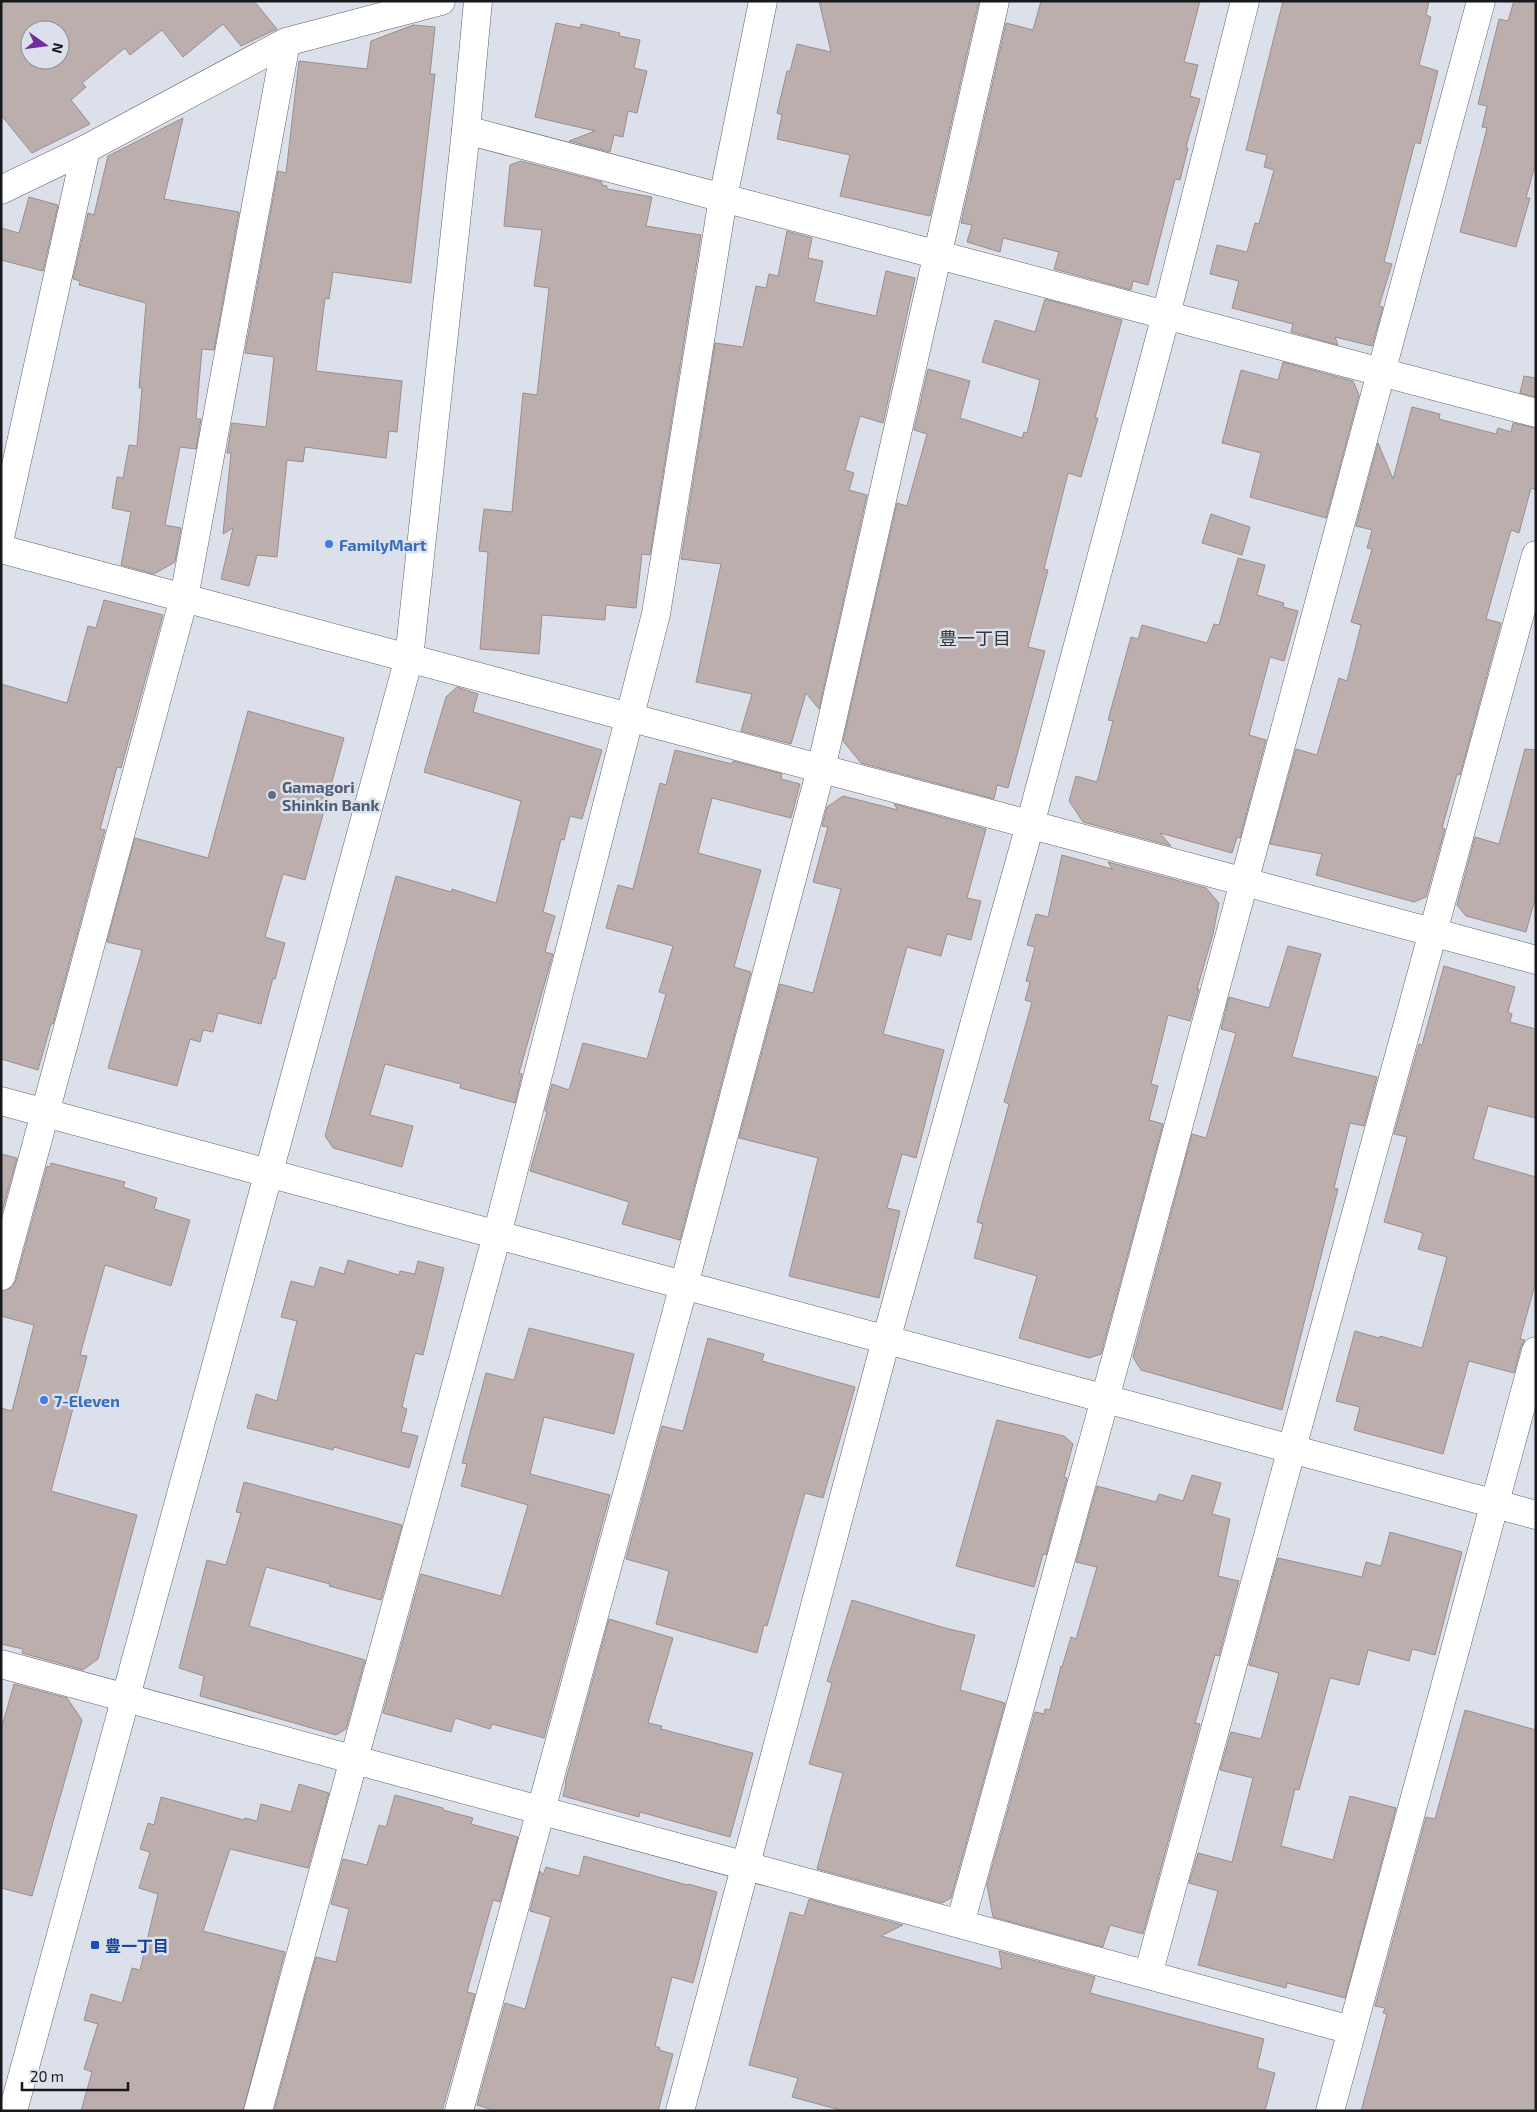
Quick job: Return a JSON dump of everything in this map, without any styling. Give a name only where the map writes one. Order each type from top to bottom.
[{"type":"street","points":[[1,190],[86,149],[286,42],[441,1]]},
{"type":"street","points":[[14,2111],[409,658],[466,130],[478,1]]},
{"type":"street","points":[[258,2111],[497,1235],[656,614],[723,198],[763,1]]},
{"type":"street","points":[[459,2111],[684,1285],[820,769],[995,1]]},
{"type":"street","points":[[680,2111],[886,1340],[1030,825],[1166,315],[1245,1]]},
{"type":"street","points":[[960,1924],[1105,1399],[1481,1]]},
{"type":"street","points":[[1,1276],[184,598],[286,42]]},
{"type":"street","points":[[466,130],[1536,413]]},
{"type":"street","points":[[1,533],[86,149]]},
{"type":"street","points":[[1,549],[1536,960]]},
{"type":"street","points":[[1148,1975],[1536,555]]},
{"type":"street","points":[[1,1101],[1536,1515]]},
{"type":"street","points":[[1330,2111],[1536,1351]]},
{"type":"street","points":[[1,1664],[1351,2030]]},
{"type":"building","points":[[1,1],[254,1],[277,29],[241,46],[223,24],[183,57],[162,30],[130,55],[125,48],[82,83],[86,87],[71,100],[90,124],[32,153],[1,115]]},
{"type":"building","points":[[819,1],[979,1],[930,216],[840,196],[850,155],[777,139],[782,115],[777,113],[787,71],[790,71],[797,44],[831,52]]},
{"type":"building","points":[[1041,1],[1200,1],[1184,62],[1198,65],[1190,96],[1200,99],[1186,147],[1188,148],[1180,180],[1175,179],[1148,285],[1133,281],[1131,290],[1054,269],[1059,252],[1003,238],[1000,252],[967,242],[972,225],[961,223],[1006,23],[1033,30]]},
{"type":"building","points":[[1283,1],[1429,1],[1426,15],[1431,17],[1419,65],[1438,71],[1420,144],[1415,142],[1384,262],[1392,264],[1379,306],[1383,307],[1372,346],[1335,337],[1338,345],[1291,332],[1293,324],[1232,308],[1239,281],[1210,274],[1217,245],[1247,252],[1255,223],[1259,224],[1274,170],[1264,167],[1267,155],[1246,150]]},
{"type":"building","points":[[1514,1],[1536,1],[1536,162],[1526,198],[1530,198],[1516,247],[1460,232],[1487,128],[1482,127],[1487,106],[1478,104],[1499,19],[1508,21]]},
{"type":"building","points":[[556,23],[580,28],[581,24],[620,33],[619,36],[640,40],[634,68],[647,71],[637,113],[628,111],[623,137],[614,135],[610,152],[569,141],[595,131],[535,117]]},
{"type":"building","points":[[413,25],[435,27],[430,74],[435,74],[411,283],[333,272],[329,299],[325,298],[316,371],[402,381],[397,432],[389,431],[386,458],[305,447],[303,462],[287,460],[277,557],[257,555],[249,586],[221,579],[233,528],[223,534],[231,453],[227,453],[232,423],[266,427],[274,357],[245,353],[278,171],[286,173],[299,61],[367,69],[371,41]]},
{"type":"building","points":[[183,118],[164,199],[239,212],[214,350],[202,349],[196,419],[201,419],[196,449],[180,447],[165,525],[181,528],[175,562],[154,574],[121,565],[131,512],[112,508],[117,477],[123,478],[129,445],[137,446],[142,388],[139,388],[146,303],[79,285],[80,281],[73,279],[88,213],[94,215],[108,156]]},
{"type":"building","points":[[521,161],[602,182],[602,185],[607,186],[607,189],[652,197],[646,226],[701,235],[650,555],[642,554],[636,608],[606,605],[605,620],[542,615],[539,654],[480,649],[488,552],[479,551],[484,509],[512,512],[523,393],[537,395],[549,288],[534,286],[542,230],[504,226],[510,165]]},
{"type":"building","points":[[29,197],[58,205],[43,271],[1,260],[1,228],[19,233]]},
{"type":"building","points":[[787,231],[812,238],[808,258],[823,261],[814,302],[876,316],[886,271],[915,278],[883,423],[860,416],[845,470],[854,473],[849,490],[867,495],[819,709],[806,693],[791,744],[741,731],[752,694],[696,682],[721,564],[681,559],[715,343],[743,347],[756,286],[766,288],[769,274],[778,276]]},
{"type":"building","points":[[1045,299],[1122,320],[1095,418],[1098,418],[1081,477],[1068,473],[1044,569],[1048,570],[1028,647],[1045,651],[1008,788],[997,785],[994,799],[861,763],[843,741],[897,503],[907,506],[927,434],[914,430],[928,369],[970,381],[960,418],[1022,438],[1024,432],[1027,433],[1040,380],[982,362],[995,320],[1035,332]]},
{"type":"building","points":[[1283,362],[1353,381],[1359,395],[1326,518],[1250,497],[1261,453],[1222,443],[1241,370],[1278,380]]},
{"type":"building","points":[[1524,376],[1536,378],[1536,397],[1520,393]]},
{"type":"building","points":[[1412,407],[1440,414],[1439,419],[1496,434],[1498,428],[1511,432],[1513,423],[1536,428],[1536,490],[1531,488],[1519,533],[1511,530],[1486,619],[1501,623],[1460,775],[1457,774],[1442,828],[1445,829],[1426,897],[1414,902],[1316,875],[1322,854],[1270,844],[1296,749],[1317,755],[1339,678],[1347,681],[1361,625],[1351,622],[1372,549],[1367,548],[1372,530],[1356,526],[1378,443],[1393,479]]},
{"type":"building","points":[[1211,514],[1250,527],[1242,555],[1202,543]]},
{"type":"building","points":[[1238,558],[1265,565],[1257,595],[1284,603],[1283,607],[1298,611],[1284,661],[1270,657],[1249,735],[1266,740],[1240,838],[1237,837],[1232,853],[1160,833],[1171,846],[1083,822],[1069,801],[1076,776],[1097,782],[1113,721],[1108,720],[1131,637],[1138,639],[1142,625],[1207,643],[1214,624],[1219,625]]},
{"type":"building","points":[[104,600],[163,615],[121,768],[117,767],[100,829],[105,830],[53,1024],[51,1024],[38,1070],[1,1059],[1,684],[67,703],[88,626],[96,628]]},
{"type":"building","points":[[457,687],[478,694],[473,712],[602,750],[582,819],[570,816],[564,840],[561,839],[543,912],[555,916],[545,952],[553,954],[519,1073],[522,1074],[515,1103],[460,1088],[461,1084],[385,1064],[370,1115],[413,1126],[402,1167],[333,1148],[325,1136],[396,876],[451,892],[452,889],[496,903],[521,801],[424,772],[446,697]]},
{"type":"building","points":[[248,711],[344,738],[305,880],[283,874],[265,937],[285,943],[275,979],[273,978],[261,1024],[218,1013],[213,1032],[203,1030],[200,1042],[190,1039],[177,1086],[108,1068],[142,950],[107,942],[135,838],[208,858]]},
{"type":"building","points":[[1525,749],[1536,750],[1536,895],[1526,932],[1466,916],[1457,905],[1475,837],[1499,844]]},
{"type":"building","points":[[675,750],[732,764],[733,761],[782,774],[781,779],[800,784],[791,818],[712,798],[698,853],[761,870],[734,967],[751,972],[680,1240],[622,1224],[629,1202],[530,1171],[547,1112],[545,1111],[552,1084],[569,1090],[583,1043],[647,1059],[666,994],[659,992],[673,946],[606,928],[618,885],[633,889],[660,783],[666,785]]},
{"type":"building","points":[[843,796],[898,810],[894,804],[986,829],[967,898],[981,901],[971,940],[947,934],[941,956],[907,947],[883,1034],[944,1050],[916,1158],[902,1154],[887,1208],[900,1211],[879,1298],[789,1276],[818,1158],[739,1138],[780,984],[813,993],[841,889],[813,882],[828,827],[822,826],[827,807]]},
{"type":"building","points":[[1062,855],[1112,869],[1108,862],[1206,888],[1219,903],[1213,934],[1190,1021],[1168,1015],[1151,1084],[1158,1086],[1149,1120],[1163,1124],[1101,1354],[1089,1358],[1019,1338],[1037,1276],[974,1258],[983,1224],[977,1222],[1009,1104],[1004,1102],[1032,1002],[1025,1000],[1030,982],[1026,981],[1035,947],[1027,945],[1036,914],[1048,917]]},
{"type":"building","points":[[1288,946],[1321,954],[1292,1057],[1377,1077],[1364,1126],[1350,1123],[1334,1188],[1338,1189],[1282,1410],[1141,1370],[1133,1357],[1192,1134],[1206,1138],[1236,1033],[1221,1029],[1229,997],[1269,1008]]},
{"type":"building","points":[[1444,966],[1515,987],[1508,1012],[1512,1014],[1510,1022],[1536,1029],[1536,1118],[1488,1106],[1473,1159],[1536,1177],[1536,1281],[1520,1339],[1525,1340],[1521,1347],[1514,1373],[1469,1361],[1443,1454],[1354,1430],[1360,1407],[1336,1401],[1355,1331],[1422,1348],[1447,1257],[1418,1249],[1423,1233],[1384,1222],[1407,1137],[1394,1134],[1419,1044],[1422,1045]]},
{"type":"building","points":[[1,1154],[17,1158],[1,1215]]},
{"type":"building","points":[[51,1163],[125,1182],[123,1187],[157,1198],[154,1209],[190,1220],[171,1286],[105,1265],[80,1355],[87,1356],[51,1491],[137,1515],[98,1659],[83,1670],[22,1653],[23,1649],[1,1644],[1,1408],[12,1411],[34,1325],[1,1316],[1,1291],[12,1287],[16,1280],[47,1166],[50,1167]]},
{"type":"building","points":[[348,1260],[399,1275],[400,1271],[415,1274],[418,1261],[444,1268],[423,1355],[415,1353],[402,1407],[407,1409],[401,1432],[418,1436],[409,1468],[334,1447],[333,1450],[247,1428],[256,1394],[277,1401],[297,1321],[281,1317],[291,1281],[314,1287],[320,1267],[344,1274]]},
{"type":"building","points":[[529,1328],[634,1354],[614,1434],[544,1417],[530,1474],[610,1495],[544,1738],[492,1724],[490,1729],[455,1718],[451,1732],[383,1713],[421,1574],[501,1596],[528,1505],[461,1486],[467,1464],[462,1463],[486,1373],[514,1380]]},
{"type":"building","points":[[708,1338],[764,1354],[762,1361],[855,1387],[823,1498],[805,1493],[767,1626],[764,1625],[757,1653],[656,1624],[669,1571],[626,1559],[662,1426],[683,1431]]},
{"type":"building","points":[[997,1420],[1064,1436],[1073,1444],[1064,1477],[1067,1478],[1046,1555],[1043,1554],[1034,1587],[956,1566]]},
{"type":"building","points":[[1192,1475],[1221,1483],[1212,1514],[1230,1519],[1218,1576],[1239,1581],[1219,1656],[1215,1655],[1195,1723],[1200,1724],[1143,1934],[1110,1925],[1103,1947],[993,1917],[987,1885],[1035,1712],[1044,1714],[1045,1709],[1050,1710],[1061,1666],[1071,1637],[1076,1639],[1097,1567],[1076,1562],[1097,1486],[1156,1502],[1159,1494],[1183,1501]]},
{"type":"building","points":[[244,1482],[402,1525],[381,1600],[266,1567],[249,1626],[365,1660],[346,1729],[336,1735],[200,1696],[204,1676],[179,1668],[207,1560],[226,1565],[241,1513],[236,1512]]},
{"type":"building","points":[[1390,1532],[1462,1552],[1435,1655],[1412,1649],[1409,1661],[1368,1650],[1359,1685],[1330,1678],[1299,1790],[1295,1789],[1281,1846],[1333,1860],[1350,1796],[1396,1808],[1345,1998],[1287,1983],[1286,1988],[1198,1965],[1218,1891],[1189,1883],[1198,1853],[1232,1862],[1253,1778],[1220,1770],[1231,1732],[1261,1739],[1279,1673],[1249,1665],[1278,1558],[1362,1577],[1366,1562],[1381,1566]]},
{"type":"building","points":[[852,1600],[975,1635],[960,1690],[1005,1703],[951,1898],[942,1903],[817,1869],[843,1773],[809,1764],[832,1683],[827,1681]]},
{"type":"building","points":[[609,1619],[673,1638],[648,1723],[662,1726],[661,1729],[753,1753],[730,1837],[640,1812],[639,1817],[563,1796]]},
{"type":"building","points":[[14,1684],[67,1698],[82,1720],[32,1896],[1,1888],[1,1730]]},
{"type":"building","points":[[1465,1710],[1536,1730],[1536,2111],[1361,2111],[1387,2014],[1383,2013],[1385,2008],[1375,2006],[1426,1817],[1435,1819]]},
{"type":"building","points":[[299,1784],[329,1793],[308,1868],[230,1849],[203,1931],[285,1952],[243,2111],[81,2111],[92,2072],[84,2069],[98,2024],[84,2020],[91,1994],[122,2003],[132,1968],[140,1970],[158,1894],[139,1888],[150,1852],[140,1849],[148,1823],[154,1825],[161,1797],[244,1820],[245,1818],[257,1821],[261,1804],[291,1812]]},
{"type":"building","points":[[395,1795],[473,1818],[471,1824],[518,1837],[500,1902],[493,1900],[467,1992],[475,1994],[442,2111],[274,2111],[316,1957],[336,1962],[349,1909],[331,1904],[343,1859],[367,1865],[379,1825],[386,1827]]},
{"type":"building","points":[[584,1856],[717,1892],[693,1983],[672,1977],[655,2046],[660,2048],[659,2050],[673,2054],[658,2111],[496,2111],[477,2105],[505,2003],[525,2009],[551,1917],[530,1911],[540,1871],[543,1875],[546,1867],[579,1876]]},
{"type":"building","points":[[809,1899],[903,1925],[881,1936],[1002,1969],[999,1951],[1095,1977],[1090,1993],[1264,2039],[1257,2068],[1275,2073],[1265,2111],[844,2111],[792,2097],[798,2078],[749,2065],[790,1912],[804,1916]]},
{"type":"place","name":"FamilyMart","points":[[329,544]]},
{"type":"place","name":"Gamagori Shinkin Bank","points":[[272,795]]},
{"type":"place","name":"7-Eleven","points":[[44,1400]]},
{"type":"place","name":"豊一丁目","points":[[95,1945]]},
{"type":"district","name":"豊一丁目","points":[[975,638]]}]
